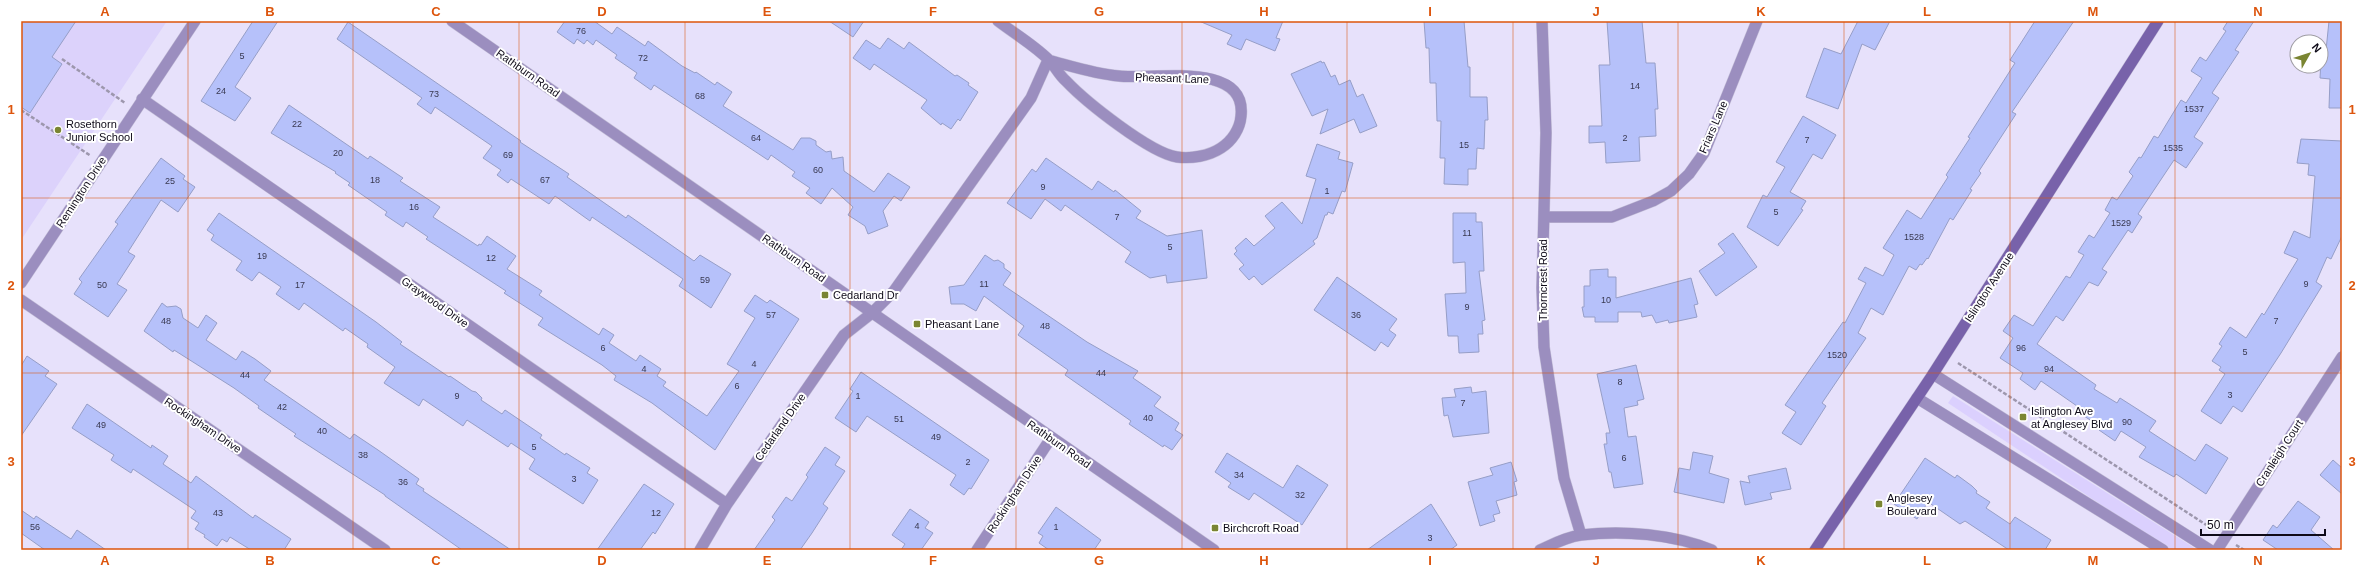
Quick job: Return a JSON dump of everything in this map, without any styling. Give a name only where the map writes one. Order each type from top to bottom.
[{"type":"main road","name":"Islington Avenue","points":[[1815,550],[1933,374],[2158,21]]},
{"type":"street","name":"Remington Drive","points":[[21,283],[195,21]]},
{"type":"street","name":"Rathburn Road","points":[[452,21],[1214,550]]},
{"type":"street","name":"Pheasant Lane","points":[[998,21],[1048,60],[1065,81],[1121,127],[1169,155],[1187,158],[1216,151],[1230,141],[1239,126],[1241,114],[1238,97],[1231,88],[1216,79],[1194,76],[1119,76],[1048,60]]},
{"type":"street","name":"Thorncrest Road","points":[[1542,21],[1546,133],[1542,288],[1544,347],[1564,478],[1581,535]]},
{"type":"street","name":"Friars Lane","points":[[1544,217],[1612,217],[1653,201],[1671,191],[1689,174],[1704,153],[1757,21]]},
{"type":"street","points":[[872,313],[894,291],[1031,98],[1048,60]]},
{"type":"street","name":"Graywood Drive","points":[[142,99],[727,504]]},
{"type":"street","name":"Rockingham Drive","points":[[21,300],[385,550]]},
{"type":"street","name":"Cedarland Drive","points":[[700,550],[727,504],[844,335],[872,313]]},
{"type":"street","name":"Cranleigh Court","points":[[2217,550],[2342,357]]},
{"type":"street","points":[[1933,374],[2210,550]]},
{"type":"street","points":[[1917,398],[2163,550]]},
{"type":"street","name":"Rockingham Drive","points":[[977,550],[1051,438]]},
{"type":"street","points":[[1540,550],[1562,540],[1581,535],[1653,535],[1694,544],[1712,550]]},
{"type":"path","points":[[62,59],[135,110]]},
{"type":"path","points":[[21,110],[100,163]]},
{"type":"path","points":[[1958,363],[2214,530]]},
{"type":"path","points":[[2043,424],[2045,420]]},
{"type":"path","points":[[2233,542],[2244,550]]},
{"type":"shaded area","name":"Rosethorn Junior School","points":[[21,21],[167,21],[21,240]]},
{"type":"shaded area","points":[[1953,396],[2196,550],[2169,550],[1948,403]]},
{"type":"building","points":[[21,21],[76,21],[52,57],[62,64],[30,113],[21,107]]},
{"type":"building","points":[[253,21],[278,21],[235,87],[251,98],[235,121],[201,101]]},
{"type":"building","points":[[565,21],[594,21],[612,34],[617,27],[645,46],[648,41],[682,66],[695,73],[696,72],[715,85],[717,82],[732,92],[723,106],[793,150],[801,138],[810,138],[816,141],[816,145],[826,152],[831,151],[832,159],[843,157],[844,171],[874,192],[888,173],[910,187],[901,201],[894,196],[883,211],[888,226],[868,234],[865,226],[848,215],[853,207],[832,188],[821,204],[806,193],[810,188],[792,176],[795,172],[771,155],[768,160],[654,85],[651,90],[634,78],[637,73],[615,58],[617,55],[596,40],[593,45],[587,40],[584,44],[577,39],[574,44],[557,32]]},
{"type":"building","points":[[829,21],[864,21],[853,37]]},
{"type":"building","points":[[1199,21],[1283,21],[1276,38],[1280,39],[1275,51],[1246,39],[1241,50],[1227,44],[1232,35]]},
{"type":"building","points":[[1424,21],[1464,21],[1468,67],[1470,67],[1470,97],[1487,97],[1488,120],[1485,120],[1484,149],[1477,148],[1476,169],[1468,169],[1468,185],[1444,184],[1445,158],[1440,158],[1441,121],[1437,121],[1436,83],[1430,83],[1429,48],[1426,48]]},
{"type":"building","points":[[1607,21],[1642,21],[1646,63],[1655,63],[1658,109],[1655,109],[1656,136],[1639,137],[1640,161],[1606,163],[1605,142],[1589,143],[1589,126],[1602,126],[1599,65],[1610,65]]},
{"type":"building","points":[[1858,21],[1890,21],[1875,50],[1862,44],[1838,109],[1806,97],[1824,48],[1841,54]]},
{"type":"building","points":[[2035,21],[2074,21],[2012,112],[2016,114],[1979,171],[1981,173],[1970,189],[1972,190],[1953,220],[1950,218],[1928,259],[1927,258],[1922,265],[1920,264],[1916,270],[1909,266],[1883,315],[1871,308],[1858,333],[1866,338],[1822,403],[1826,406],[1801,445],[1782,433],[1796,412],[1785,405],[1843,322],[1845,323],[1866,283],[1858,279],[1865,267],[1883,276],[1894,255],[1883,248],[1907,210],[1921,219],[1948,177],[1946,175],[1970,138],[1968,137],[2015,63],[2010,60]]},
{"type":"building","points":[[2228,21],[2254,21],[2235,50],[2239,52],[2212,93],[2219,98],[2194,137],[2203,143],[2186,168],[2174,160],[2138,214],[2142,217],[2132,233],[2128,230],[2102,269],[2107,272],[2098,286],[2089,282],[2063,321],[2056,316],[2037,344],[2096,385],[2094,389],[2117,403],[2120,398],[2156,421],[2149,431],[2195,461],[2206,444],[2228,458],[2206,494],[2176,474],[2174,477],[2139,457],[2146,447],[2121,431],[2115,441],[2099,430],[2101,427],[2084,416],[2087,413],[2041,381],[2035,390],[2020,379],[2023,373],[2000,358],[2013,338],[2003,331],[2014,315],[2033,326],[2066,276],[2070,278],[2084,255],[2078,252],[2089,235],[2094,238],[2110,213],[2105,210],[2112,197],[2117,200],[2133,176],[2129,172],[2139,157],[2141,158],[2154,136],[2158,138],[2181,100],[2186,103],[2202,78],[2191,71],[2200,57],[2206,61],[2226,31],[2223,29]]},
{"type":"building","points":[[2329,21],[2342,21],[2342,108],[2329,108],[2330,79],[2320,78],[2320,74],[2329,74],[2329,34],[2328,34]]},
{"type":"building","points":[[348,22],[521,141],[520,142],[569,174],[567,177],[626,218],[628,215],[694,261],[700,255],[731,274],[711,308],[679,286],[683,279],[592,217],[590,221],[555,196],[549,204],[511,179],[508,183],[497,175],[501,170],[483,158],[492,146],[435,107],[431,114],[417,104],[422,98],[337,39]]},
{"type":"building","points":[[888,38],[904,49],[909,42],[955,76],[957,75],[969,83],[968,85],[978,92],[960,121],[958,119],[951,129],[942,123],[941,125],[921,108],[927,100],[874,64],[870,70],[853,58],[866,40],[880,49]]},
{"type":"building","points":[[1321,61],[1322,63],[1324,62],[1331,77],[1335,75],[1339,85],[1350,80],[1357,97],[1363,94],[1377,126],[1360,133],[1354,119],[1320,134],[1328,109],[1312,116],[1291,74]]},
{"type":"building","points":[[289,105],[368,159],[370,156],[403,178],[400,181],[440,207],[433,217],[478,246],[479,244],[481,245],[487,236],[516,256],[507,269],[542,291],[539,295],[599,335],[603,328],[614,335],[609,343],[636,361],[640,355],[661,369],[657,376],[666,382],[663,386],[707,416],[739,371],[727,364],[755,318],[744,311],[755,295],[767,303],[770,300],[799,319],[715,450],[652,403],[614,380],[616,376],[602,365],[538,325],[543,318],[504,293],[506,291],[426,239],[428,237],[406,222],[403,227],[385,215],[387,212],[348,185],[350,183],[335,173],[336,172],[271,133]]},
{"type":"building","points":[[1803,116],[1836,135],[1822,159],[1813,154],[1790,192],[1806,201],[1801,209],[1803,210],[1778,246],[1747,227],[1763,195],[1767,197],[1785,167],[1776,162]]},
{"type":"building","points":[[2301,139],[2342,141],[2342,236],[2331,259],[2327,257],[2316,282],[2322,286],[2281,353],[2242,412],[2233,406],[2221,424],[2201,411],[2225,374],[2219,370],[2221,367],[2212,361],[2222,346],[2219,344],[2230,327],[2246,338],[2262,313],[2264,315],[2298,259],[2284,253],[2294,231],[2310,238],[2315,176],[2308,175],[2309,164],[2297,163]]},
{"type":"building","points":[[1317,144],[1340,152],[1338,159],[1353,163],[1345,192],[1342,191],[1333,214],[1328,212],[1327,215],[1325,215],[1317,238],[1313,241],[1315,244],[1262,285],[1254,276],[1249,280],[1239,269],[1244,265],[1234,254],[1237,251],[1235,248],[1246,238],[1254,246],[1275,228],[1265,216],[1282,202],[1302,224],[1316,179],[1306,176]]},
{"type":"building","points":[[161,158],[185,176],[183,179],[195,187],[178,212],[161,200],[128,252],[135,256],[117,284],[127,290],[108,317],[74,294],[82,282],[79,279],[118,224],[115,222]]},
{"type":"building","points":[[1046,158],[1092,190],[1098,181],[1114,192],[1115,190],[1141,211],[1136,218],[1167,236],[1202,230],[1207,278],[1167,283],[1166,275],[1150,278],[1125,262],[1131,252],[1065,205],[1061,211],[1045,199],[1031,219],[1007,203],[1032,169],[1036,172]]},
{"type":"building","points":[[219,213],[376,322],[402,342],[400,344],[449,377],[450,376],[472,391],[476,392],[482,398],[481,400],[502,414],[505,410],[542,435],[540,438],[565,455],[566,453],[590,468],[587,473],[598,480],[583,504],[529,469],[535,459],[511,443],[508,447],[467,420],[463,426],[423,399],[419,406],[384,383],[395,367],[367,347],[368,344],[345,328],[343,331],[304,303],[299,310],[276,294],[281,287],[259,272],[252,281],[236,270],[242,261],[211,240],[214,235],[207,230]]},
{"type":"building","points":[[1453,213],[1476,213],[1476,222],[1482,222],[1484,271],[1479,271],[1485,320],[1482,321],[1483,334],[1478,334],[1479,352],[1459,353],[1458,336],[1448,336],[1445,294],[1466,293],[1465,262],[1453,263]]},
{"type":"building","points":[[1733,233],[1757,267],[1716,296],[1699,271],[1725,253],[1718,244]]},
{"type":"building","points":[[985,255],[994,261],[998,260],[1004,264],[1004,268],[1011,273],[1003,285],[1087,342],[1138,371],[1133,378],[1161,397],[1154,406],[1179,423],[1175,430],[1183,435],[1172,450],[1164,445],[1163,447],[1129,424],[1131,421],[1065,375],[1068,370],[1018,335],[1024,326],[984,296],[976,311],[964,304],[951,304],[949,287],[964,285]]},
{"type":"building","points":[[1608,269],[1608,277],[1616,277],[1616,298],[1691,278],[1698,304],[1694,305],[1697,317],[1669,323],[1668,320],[1656,323],[1652,315],[1642,317],[1641,312],[1618,312],[1618,322],[1595,322],[1595,317],[1584,317],[1582,307],[1584,307],[1584,286],[1590,286],[1590,270]]},
{"type":"building","points":[[1337,277],[1397,319],[1389,330],[1396,335],[1388,347],[1381,342],[1375,351],[1314,310]]},
{"type":"building","points":[[162,303],[167,307],[176,306],[181,309],[183,318],[198,328],[206,315],[217,323],[206,340],[236,360],[242,351],[255,359],[271,371],[264,380],[350,439],[354,434],[378,450],[419,479],[416,484],[424,489],[423,491],[511,550],[462,550],[385,495],[294,436],[296,434],[258,408],[259,406],[234,388],[174,350],[173,352],[144,331]]},
{"type":"building","points":[[27,356],[49,371],[45,376],[57,384],[21,436],[21,366]]},
{"type":"building","points":[[1636,365],[1644,399],[1637,401],[1638,405],[1624,408],[1628,437],[1636,436],[1643,484],[1614,488],[1611,472],[1609,472],[1604,444],[1607,444],[1606,433],[1610,433],[1597,374]]},
{"type":"building","points":[[861,372],[989,460],[971,489],[969,488],[964,495],[950,485],[956,475],[867,416],[856,432],[835,418],[853,391],[850,389]]},
{"type":"building","points":[[1471,387],[1472,393],[1486,391],[1489,433],[1453,437],[1448,415],[1444,416],[1442,398],[1456,397],[1454,389]]},
{"type":"building","points":[[87,404],[151,448],[152,445],[168,456],[163,464],[191,483],[196,476],[253,518],[255,515],[291,539],[284,550],[251,550],[230,537],[227,542],[222,539],[217,546],[204,537],[205,535],[195,529],[199,523],[191,518],[196,511],[133,469],[131,473],[111,460],[114,455],[72,428]]},
{"type":"building","points":[[825,447],[840,457],[835,465],[845,471],[823,504],[828,508],[812,533],[800,550],[754,550],[775,520],[772,517],[786,497],[792,501],[808,477],[806,475]]},
{"type":"building","points":[[1693,452],[1713,456],[1709,473],[1729,479],[1724,503],[1674,492],[1679,468],[1690,470]]},
{"type":"building","points":[[1227,453],[1283,488],[1297,465],[1328,485],[1302,525],[1254,493],[1249,500],[1228,487],[1231,483],[1215,472]]},
{"type":"building","points":[[1925,458],[1955,478],[1957,475],[1972,486],[1977,491],[1976,493],[1990,502],[1986,508],[2010,524],[2015,517],[2051,540],[2045,550],[2009,550],[1965,521],[1960,524],[1928,502],[1917,519],[1894,504]]},
{"type":"building","points":[[2333,460],[2342,468],[2342,494],[2320,475]]},
{"type":"building","points":[[1511,462],[1517,481],[1514,482],[1517,495],[1496,501],[1500,513],[1493,515],[1495,521],[1480,526],[1468,482],[1493,475],[1490,468]]},
{"type":"building","points":[[1786,468],[1791,489],[1770,493],[1772,499],[1745,505],[1740,481],[1750,483],[1748,476]]},
{"type":"building","points":[[644,484],[674,504],[655,534],[653,532],[640,550],[597,550]]},
{"type":"building","points":[[2298,501],[2320,517],[2311,530],[2334,550],[2278,550],[2263,540],[2273,525],[2277,528]]},
{"type":"building","points":[[1431,504],[1457,545],[1450,550],[1367,550]]},
{"type":"building","points":[[1056,507],[1101,540],[1094,550],[1049,550],[1039,543],[1043,536],[1038,533]]},
{"type":"building","points":[[910,509],[929,522],[925,528],[933,533],[921,550],[901,550],[905,544],[892,535]]},
{"type":"building","points":[[21,510],[34,519],[36,516],[71,539],[77,530],[106,550],[45,550],[21,533]]},
{"type":"place","name":"Rosethorn Junior School","points":[[58,130]]},
{"type":"place","name":"Cedarland Dr","points":[[825,295]]},
{"type":"place","name":"Pheasant Lane","points":[[917,324]]},
{"type":"place","name":"Islington Ave at Anglesey Blvd","points":[[2023,417]]},
{"type":"place","name":"Anglesey Boulevard","points":[[1879,504]]},
{"type":"place","name":"Birchcroft Road","points":[[1215,528]]}]
